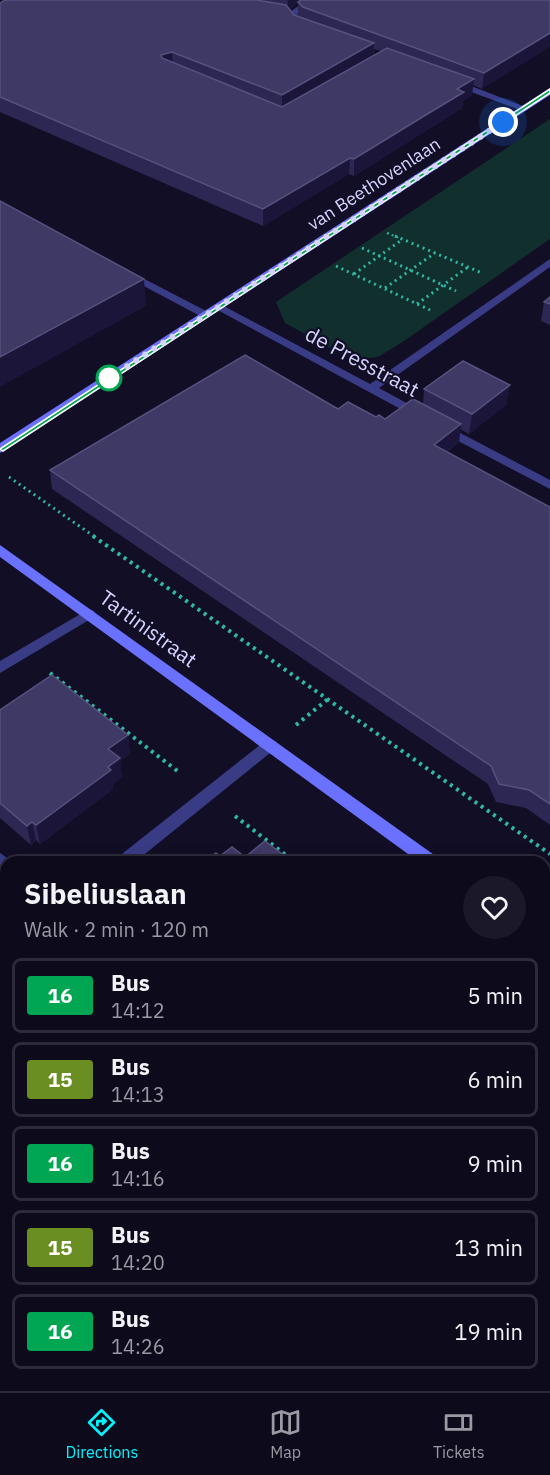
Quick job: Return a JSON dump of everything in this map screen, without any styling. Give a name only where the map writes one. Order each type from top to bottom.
[{"type":"street","points":[[290,16],[313,0]]},
{"type":"street","points":[[278,14],[290,16],[298,26]]},
{"type":"street","points":[[448,81],[523,108]]},
{"type":"street","name":"van Beethovenlaan","points":[[0,449],[550,91]]},
{"type":"street","points":[[370,388],[550,262]]},
{"type":"street","points":[[113,265],[206,315]]},
{"type":"street","name":"de Presstraat","points":[[218,307],[550,485]]},
{"type":"street","name":"Tartinistraat","points":[[0,550],[423,856]]},
{"type":"street","points":[[0,668],[89,614]]},
{"type":"street","points":[[132,856],[270,746]]},
{"type":"path","points":[[383,231],[484,273]]},
{"type":"path","points":[[353,274],[403,239]]},
{"type":"path","points":[[358,247],[457,291]]},
{"type":"path","points":[[384,289],[435,253]]},
{"type":"path","points":[[332,264],[438,314]]},
{"type":"path","points":[[417,303],[469,267]]},
{"type":"path","points":[[0,471],[550,854]]},
{"type":"path","points":[[25,653],[287,856]]},
{"type":"green space","points":[[550,119],[550,239],[378,357],[352,360],[285,323],[276,302]]},
{"type":"building","points":[[5,0],[257,0],[286,5],[294,15],[374,43],[282,95],[172,52],[161,55],[162,58],[282,107],[387,48],[474,79],[457,89],[464,92],[354,159],[350,158],[263,209],[0,97],[0,3]]},
{"type":"building","points":[[301,0],[550,0],[550,33],[484,73],[303,7],[298,2]]},
{"type":"building","points":[[0,201],[144,279],[0,357]]},
{"type":"building","points":[[245,355],[338,409],[348,402],[376,417],[379,415],[385,419],[413,399],[461,424],[434,445],[550,507],[550,804],[529,790],[499,784],[491,766],[50,470]]},
{"type":"building","points":[[463,361],[510,385],[472,414],[424,389]]},
{"type":"building","points":[[52,675],[128,735],[108,749],[120,758],[108,767],[111,770],[36,825],[32,822],[27,826],[0,803],[0,710]]},
{"type":"building","points":[[265,841],[285,856],[246,856]]},
{"type":"building","points":[[232,847],[244,856],[220,856]]},
{"type":"bus line","name":"16","points":[[0,449],[550,91]]},
{"type":"route","points":[[109,378],[503,122]]}]
